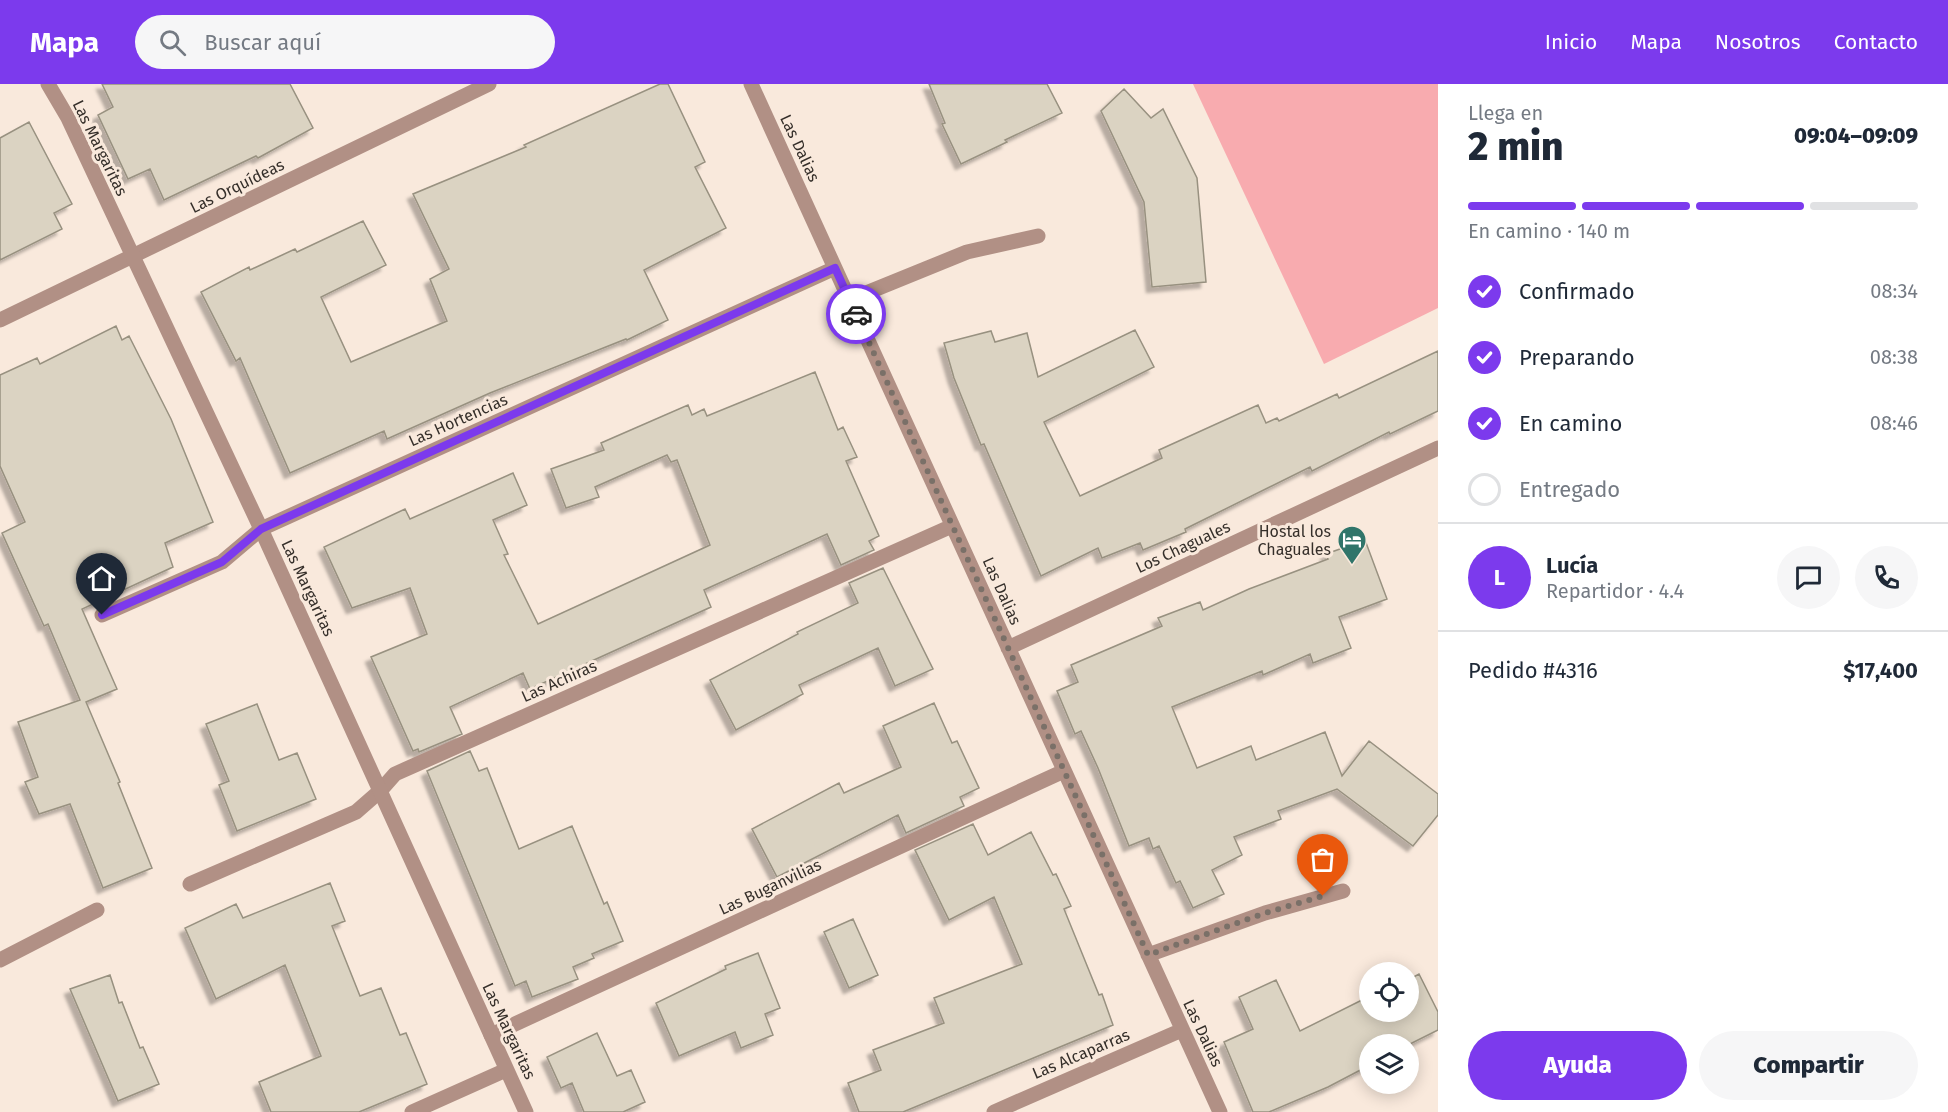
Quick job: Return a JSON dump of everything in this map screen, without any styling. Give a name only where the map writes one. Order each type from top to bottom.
[{"type":"street","name":"Las Margaritas","points":[[48,84],[68,118],[261,529],[526,1112]]},
{"type":"street","name":"Las Orquídeas","points":[[0,320],[489,84]]},
{"type":"street","name":"Las Dalias","points":[[751,84],[1220,1112]]},
{"type":"street","points":[[849,300],[968,252],[1038,236]]},
{"type":"street","name":"Las Hortencias","points":[[102,615],[222,562],[261,529],[835,268]]},
{"type":"street","name":"Los Chaguales","points":[[1008,648],[1438,448]]},
{"type":"street","name":"Las Achiras","points":[[190,884],[356,812],[395,774],[952,526]]},
{"type":"street","name":"Las Buganvilias","points":[[490,1035],[1065,771]]},
{"type":"street","points":[[1148,955],[1265,913],[1343,891]]},
{"type":"street","points":[[0,960],[97,910]]},
{"type":"street","name":"Las Alcaparras","points":[[994,1112],[1182,1030]]},
{"type":"street","points":[[412,1112],[506,1070]]},
{"type":"shaded area","points":[[1193,84],[1438,84],[1438,308],[1324,364]]},
{"type":"building","points":[[102,84],[290,84],[313,128],[258,158],[256,156],[164,200],[150,169],[128,179],[98,115],[113,107]]},
{"type":"building","points":[[660,84],[668,84],[705,162],[695,167],[726,228],[644,270],[668,320],[627,340],[490,393],[387,439],[384,431],[290,473],[240,358],[236,361],[201,292],[249,267],[250,270],[295,249],[297,252],[363,221],[386,265],[321,297],[351,362],[447,321],[430,279],[449,269],[413,194],[526,147],[524,145]]},
{"type":"building","points":[[929,84],[1047,84],[1062,113],[961,164],[942,124],[945,123]]},
{"type":"building","points":[[1124,89],[1151,118],[1163,109],[1197,178],[1206,282],[1152,287],[1144,202],[1101,111]]},
{"type":"building","points":[[29,122],[72,204],[54,213],[62,229],[0,260],[0,138]]},
{"type":"building","points":[[116,326],[122,340],[129,336],[171,419],[213,522],[165,543],[173,567],[82,609],[117,689],[86,702],[120,782],[118,783],[152,868],[103,888],[70,804],[39,814],[25,782],[38,777],[18,722],[80,700],[48,624],[44,626],[2,533],[25,522],[0,466],[0,375],[37,358],[40,364]]},
{"type":"building","points":[[1135,330],[1154,367],[1044,422],[1080,496],[1162,458],[1159,450],[1258,405],[1266,423],[1277,418],[1279,421],[1337,394],[1339,398],[1438,351],[1438,411],[1390,434],[1389,432],[1312,471],[1310,467],[1185,529],[1186,532],[1143,550],[1140,543],[1102,558],[1098,548],[1041,576],[984,444],[981,445],[954,378],[944,343],[991,331],[995,342],[1027,333],[1038,377]]},
{"type":"building","points":[[815,372],[838,430],[843,427],[857,457],[846,461],[879,536],[869,541],[874,550],[841,565],[827,534],[704,590],[711,607],[530,689],[523,673],[450,707],[462,734],[419,752],[418,749],[413,751],[371,657],[427,634],[410,588],[352,608],[324,547],[405,509],[410,519],[513,473],[527,505],[493,520],[508,554],[504,555],[538,624],[710,545],[677,460],[671,462],[667,455],[595,487],[599,497],[566,508],[551,469],[604,450],[601,443],[688,405],[692,415],[704,409],[707,416]]},
{"type":"building","points":[[1365,540],[1387,599],[1339,617],[1351,648],[1313,663],[1310,654],[1263,675],[1262,671],[1172,707],[1197,768],[1251,746],[1256,760],[1325,732],[1342,776],[1369,741],[1438,794],[1438,815],[1413,846],[1337,789],[1278,811],[1281,819],[1234,837],[1242,855],[1212,870],[1224,894],[1193,908],[1180,881],[1176,883],[1159,846],[1153,849],[1149,838],[1129,846],[1081,731],[1075,734],[1057,691],[1078,682],[1071,665],[1162,626],[1158,618],[1200,602],[1203,610],[1249,589],[1328,559],[1326,554]]},
{"type":"building","points":[[883,568],[933,669],[895,686],[878,648],[799,685],[803,694],[736,730],[710,680],[798,634],[797,632],[858,603],[849,583]]},
{"type":"building","points":[[934,703],[952,743],[957,741],[979,788],[960,797],[964,806],[906,833],[898,815],[777,877],[752,829],[839,783],[844,793],[901,767],[883,726]]},
{"type":"building","points":[[257,704],[279,760],[297,753],[316,799],[237,831],[219,785],[229,781],[206,724]]},
{"type":"building","points":[[470,751],[479,771],[487,768],[519,849],[572,826],[604,904],[607,902],[623,941],[592,954],[594,958],[573,967],[578,979],[532,997],[526,981],[515,986],[427,771]]},
{"type":"building","points":[[973,824],[988,855],[1031,832],[1053,875],[1056,874],[1071,906],[1064,909],[1099,995],[1102,994],[1113,1025],[903,1112],[859,1112],[848,1083],[881,1070],[873,1050],[944,1023],[934,998],[1022,964],[994,897],[949,920],[915,850]]},
{"type":"building","points":[[330,883],[345,921],[332,926],[360,996],[381,988],[400,1035],[406,1033],[427,1084],[359,1112],[271,1112],[259,1082],[321,1056],[285,965],[216,999],[185,928],[236,904],[243,918]]},
{"type":"building","points":[[853,919],[878,975],[849,988],[824,932]]},
{"type":"building","points":[[758,953],[780,1008],[765,1014],[773,1035],[741,1048],[735,1032],[679,1056],[656,1003],[726,969],[725,966]]},
{"type":"building","points":[[1419,974],[1438,1012],[1438,1030],[1419,1040],[1419,1034],[1359,1034],[1359,1071],[1328,1087],[1269,1112],[1253,1112],[1224,1042],[1253,1029],[1239,997],[1276,980],[1300,1031],[1359,1002],[1359,1022],[1419,1022]]},
{"type":"building","points":[[110,975],[119,1003],[122,1002],[140,1048],[143,1047],[159,1084],[118,1101],[70,989]]},
{"type":"building","points":[[597,1033],[617,1076],[631,1070],[645,1102],[623,1112],[584,1112],[572,1083],[561,1088],[547,1057]]},
{"type":"way so far","points":[[856,314],[1148,955],[1265,913],[1323,896]]},
{"type":"place","name":"Hostal los Chaguales","points":[[1352,566]]},
{"type":"route","points":[[102,615],[222,562],[261,529],[835,268],[856,314]]}]
